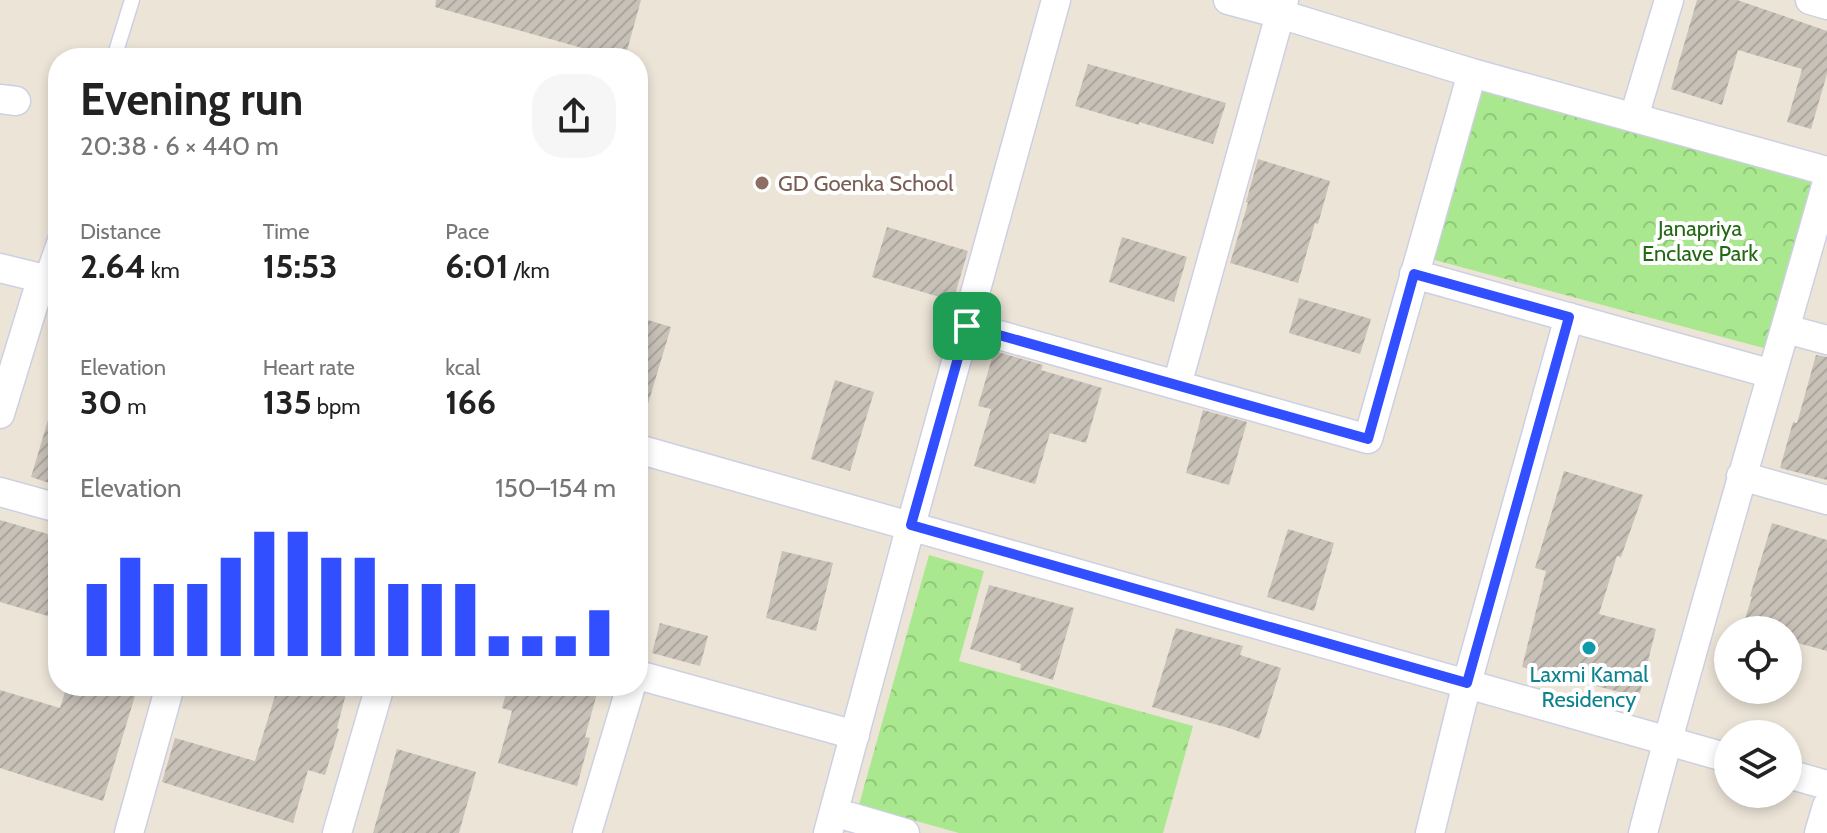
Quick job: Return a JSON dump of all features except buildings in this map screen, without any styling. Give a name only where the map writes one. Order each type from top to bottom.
[{"type":"street","points":[[905,833],[831,823],[1056,0]]},
{"type":"street","points":[[1228,0],[1282,7],[1472,73],[1827,171]]},
{"type":"street","points":[[1634,117],[1669,0]]},
{"type":"street","points":[[1810,0],[1827,5]]},
{"type":"street","points":[[1177,385],[1282,7]]},
{"type":"street","points":[[967,326],[1368,439],[1472,73]]},
{"type":"street","points":[[1643,833],[1741,476],[1827,182]]},
{"type":"street","points":[[0,268],[48,279]]},
{"type":"street","points":[[1414,274],[1772,374]]},
{"type":"street","points":[[0,414],[48,284]]},
{"type":"street","points":[[1430,833],[1467,683],[1569,317]]},
{"type":"street","points":[[1786,329],[1827,340]]},
{"type":"street","points":[[648,452],[1714,754]]},
{"type":"street","points":[[1741,476],[1827,500]]},
{"type":"street","points":[[0,492],[48,505]]},
{"type":"street","points":[[648,678],[855,735]]},
{"type":"street","points":[[129,833],[167,696]]},
{"type":"street","points":[[337,833],[377,696]]},
{"type":"street","points":[[587,833],[628,696]]},
{"type":"street","points":[[1802,778],[1827,785]]},
{"type":"street","points":[[1819,833],[1827,806]]},
{"type":"lane","points":[[117,48],[132,0]]},
{"type":"green space","name":"Janapriya Enclave Park","points":[[1478,90],[1816,181],[1771,350],[1431,259]]},
{"type":"green space","points":[[929,555],[984,571],[959,661],[1193,726],[1163,833],[959,833],[859,805]]},
{"type":"place","name":"GD Goenka School","points":[[762,183]]},
{"type":"place","name":"Laxmi Kamal Residency","points":[[1589,648]]},
{"type":"route","points":[[1414,274],[1569,317],[1467,683],[911,525],[967,326],[1368,439],[1414,274]]}]
